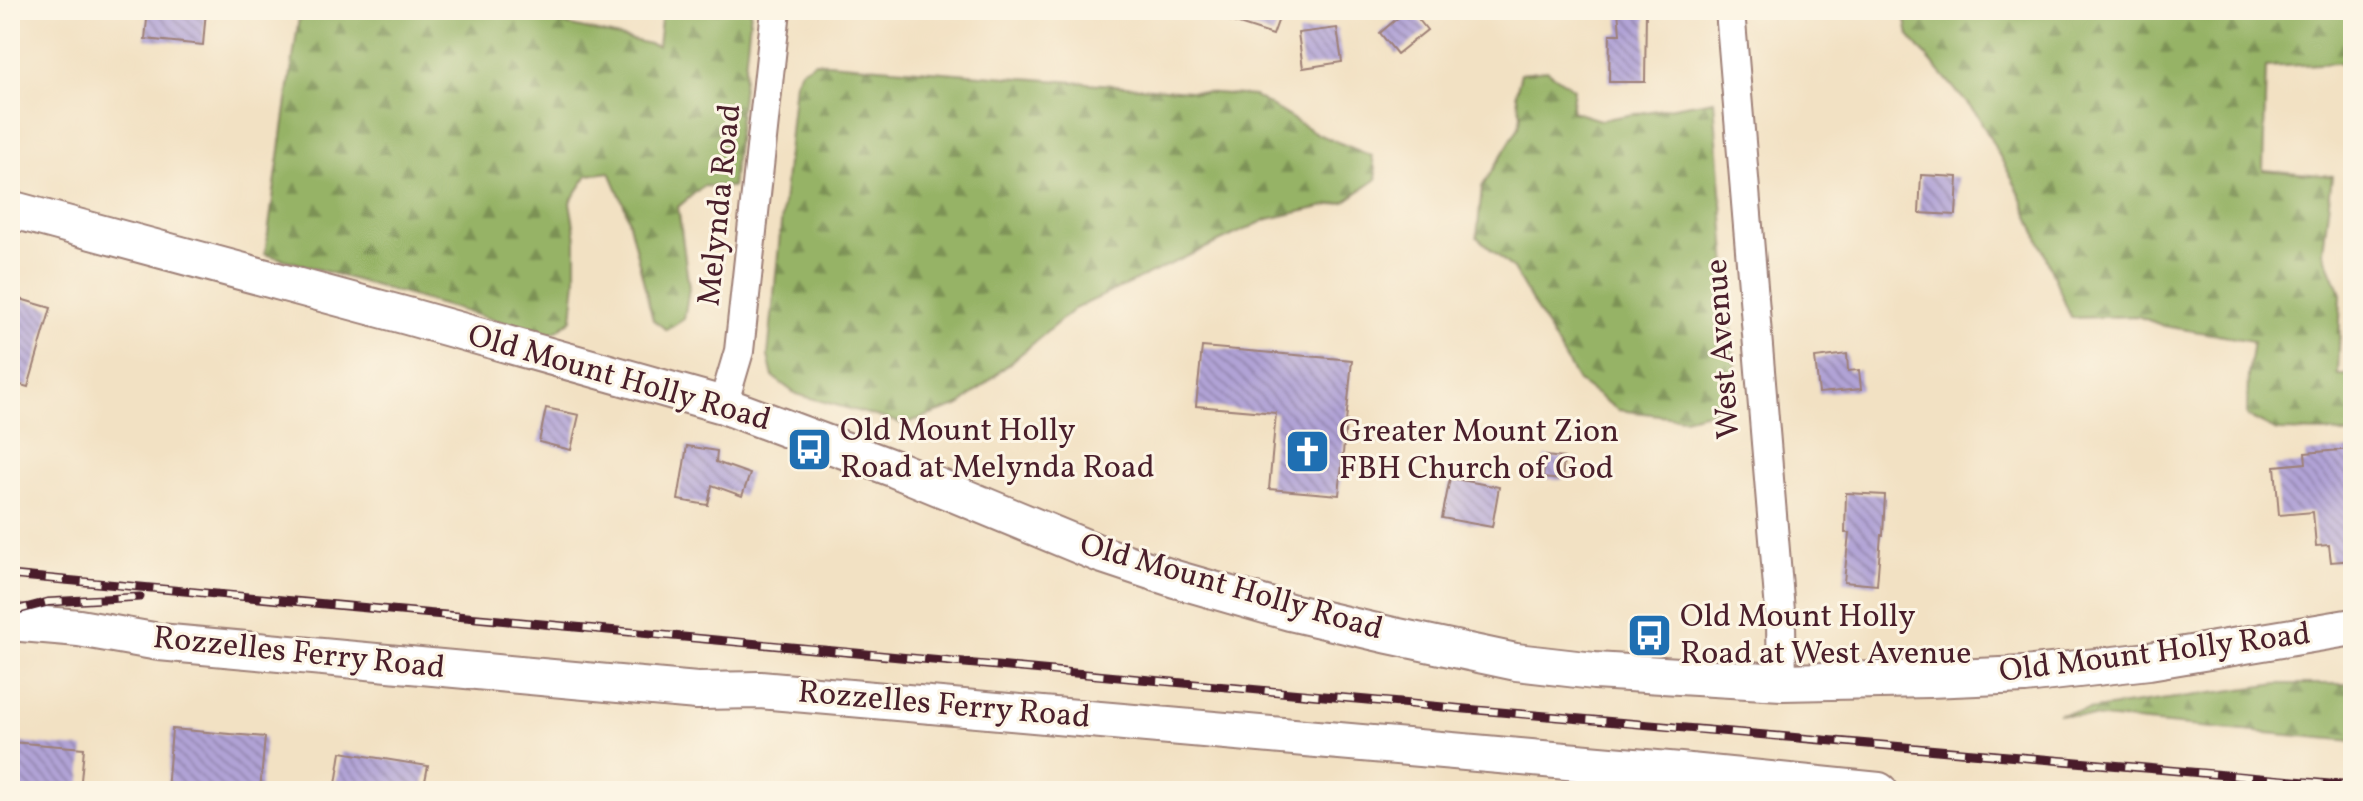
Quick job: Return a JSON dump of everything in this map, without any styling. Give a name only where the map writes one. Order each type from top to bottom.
[{"type":"street","name":"Melynda Road","points":[[723,405],[739,351],[776,10]]},
{"type":"street","name":"West Avenue","points":[[1730,10],[1781,623],[1782,682]]},
{"type":"street","name":"Old Mount Holly Road","points":[[10,209],[723,405],[895,469],[1103,555],[1175,579],[1290,612],[1516,662],[1609,672],[1782,682],[1929,679],[2087,669],[2353,627]]},
{"type":"street","name":"Rozzelles Ferry Road","points":[[10,622],[79,628],[172,643],[697,691],[760,690],[1879,791]]},
{"type":"green space","points":[[300,10],[503,10],[658,46],[662,10],[751,10],[732,187],[703,186],[678,207],[689,288],[684,319],[667,330],[653,320],[625,207],[610,172],[588,175],[570,202],[576,238],[572,319],[547,335],[265,254]]},
{"type":"green space","points":[[1904,10],[2353,10],[2353,62],[2266,67],[2263,170],[2332,176],[2323,251],[2341,294],[2338,375],[2353,375],[2353,436],[2333,432],[2277,431],[2247,416],[2253,341],[2164,326],[2137,316],[2071,318],[2019,192],[1978,116],[1909,36]]},
{"type":"green space","points":[[815,62],[1254,96],[1318,134],[1372,156],[1377,179],[1344,202],[1268,219],[1074,309],[960,405],[904,424],[796,394],[773,377],[768,356],[795,82],[801,70]]},
{"type":"green space","points":[[1547,70],[1574,89],[1571,111],[1600,120],[1714,100],[1737,398],[1712,411],[1684,418],[1618,410],[1578,381],[1513,269],[1477,237],[1482,187],[1519,127],[1521,114],[1516,93],[1521,73]]},
{"type":"green space","points":[[2278,684],[2353,684],[2353,741],[2058,714]]},
{"type":"building","points":[[148,10],[206,10],[203,45],[145,39]]},
{"type":"building","points":[[1208,10],[1282,10],[1273,35],[1208,14]]},
{"type":"building","points":[[1411,10],[1427,30],[1397,54],[1380,33]]},
{"type":"building","points":[[1618,10],[1646,10],[1645,82],[1609,82],[1610,34],[1620,34]]},
{"type":"building","points":[[1337,28],[1342,62],[1303,68],[1298,33]]},
{"type":"building","points":[[1921,175],[1958,177],[1956,215],[1919,213]]},
{"type":"building","points":[[10,296],[51,308],[28,387],[10,382]]},
{"type":"building","name":"Greater Mount Zion FBH Church of God","points":[[1202,347],[1352,360],[1339,495],[1269,489],[1276,413],[1196,406]]},
{"type":"building","points":[[1847,354],[1848,371],[1859,370],[1861,389],[1819,393],[1815,358]]},
{"type":"building","points":[[546,408],[579,415],[571,450],[539,442]]},
{"type":"building","points":[[687,446],[717,451],[716,462],[750,474],[742,496],[712,485],[708,505],[678,500]]},
{"type":"building","points":[[2353,449],[2353,560],[2331,562],[2329,545],[2316,546],[2313,512],[2279,515],[2275,466],[2306,463],[2305,453]]},
{"type":"building","points":[[1545,456],[1564,458],[1562,480],[1543,478]]},
{"type":"building","points":[[1450,478],[1499,487],[1492,527],[1442,518]]},
{"type":"building","points":[[1846,493],[1885,495],[1877,585],[1844,582],[1849,533],[1845,533]]},
{"type":"building","points":[[172,729],[265,737],[260,791],[167,791]]},
{"type":"building","points":[[10,742],[84,748],[80,791],[10,791]]},
{"type":"building","points":[[341,752],[428,766],[423,791],[335,791]]},
{"type":"railway","points":[[10,575],[1465,709],[2353,786]]},
{"type":"railway","points":[[10,612],[48,602],[140,597]]},
{"type":"place","name":"Old Mount Holly Road at Melynda Road","points":[[809,450]]},
{"type":"place","name":"Greater Mount Zion FBH Church of God","points":[[1308,451]]},
{"type":"place","name":"Old Mount Holly Road at West Avenue","points":[[1649,636]]}]
